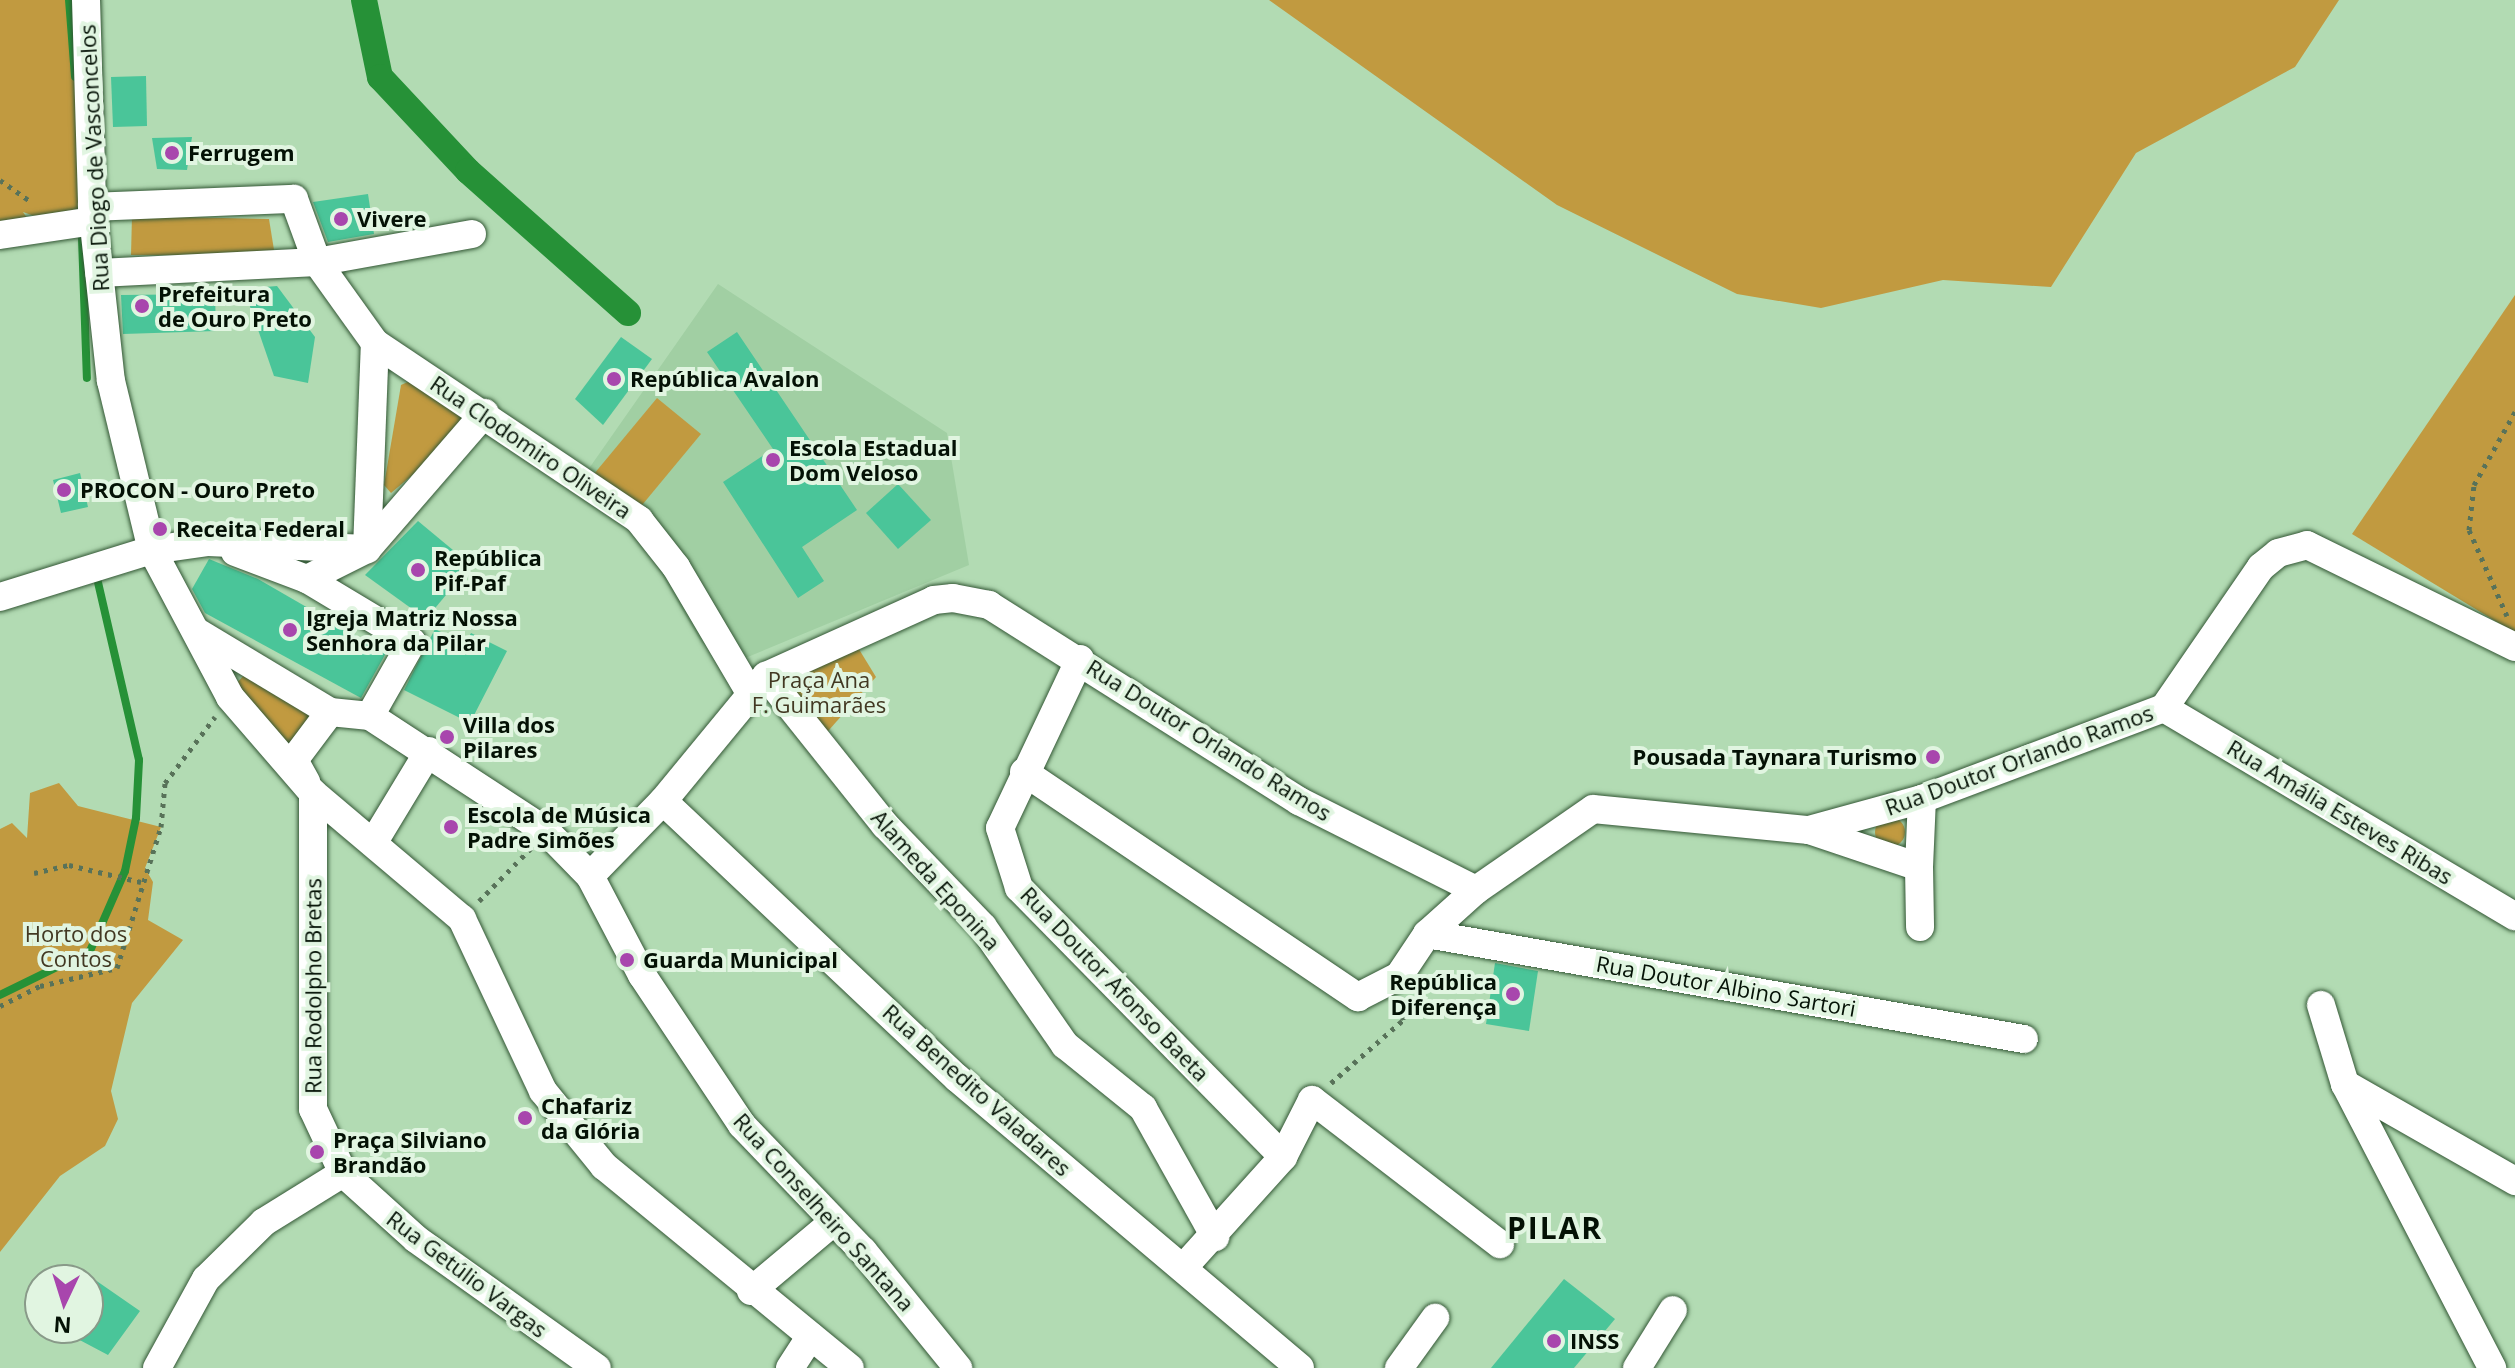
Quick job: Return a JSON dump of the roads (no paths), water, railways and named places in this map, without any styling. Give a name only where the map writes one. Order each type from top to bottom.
[{"type":"street","name":"Rua Diogo de Vasconcelos","points":[[86,0],[93,214],[111,381],[152,550],[230,697],[313,793]]},
{"type":"street","name":"Rua Clodomiro Oliveira","points":[[93,214],[294,199],[317,262],[375,343],[485,413],[639,520],[758,684]]},
{"type":"street","points":[[0,235],[93,214]]},
{"type":"street","points":[[99,273],[317,262],[472,234]]},
{"type":"street","points":[[367,549],[375,343]]},
{"type":"street","points":[[307,579],[367,549],[485,413]]},
{"type":"street","points":[[0,597],[152,550],[208,542],[367,549]]},
{"type":"street","points":[[188,616],[197,632],[330,712],[370,716],[412,642],[307,579],[208,542]]},
{"type":"street","name":"Rua Doutor Orlando Ramos","points":[[758,684],[934,600],[953,598],[989,605],[1080,659],[1299,801],[1476,890],[1593,809],[1809,830],[1922,799],[2164,708],[2261,567],[2278,553],[2307,545],[2514,647]]},
{"type":"street","name":"Rua Doutor Afonso Baeta","points":[[1080,659],[1000,828],[1019,888],[1283,1157]]},
{"type":"street","points":[[590,876],[663,801],[758,684]]},
{"type":"street","name":"Alameda Eponina","points":[[758,684],[885,825],[983,927],[1065,1045],[1143,1108],[1215,1237]]},
{"type":"street","name":"Rua Amália Esteves Ribas","points":[[2164,708],[2515,916]]},
{"type":"street","points":[[330,712],[294,760],[313,793],[375,840],[462,919],[543,1091],[604,1166],[751,1291],[850,1368]]},
{"type":"street","name":"Rua Conselheiro Santana","points":[[370,716],[429,751],[547,832],[590,876],[642,975],[742,1125],[832,1223],[863,1251],[958,1368]]},
{"type":"street","points":[[375,840],[429,751]]},
{"type":"street","points":[[1024,772],[1358,997],[1399,976],[1427,934],[1476,890]]},
{"type":"street","name":"Rua Rodolpho Bretas","points":[[313,793],[313,1109],[343,1173]]},
{"type":"street","points":[[1920,927],[1922,799]]},
{"type":"street","name":"Rua Benedito Valadares","points":[[663,801],[957,1078],[1300,1368]]},
{"type":"street","points":[[1809,830],[1919,867]]},
{"type":"street","name":"Rua Doutor Albino Sartori","points":[[1427,934],[2024,1039]]},
{"type":"street","points":[[2321,1005],[2345,1084],[2492,1368]]},
{"type":"street","points":[[2345,1084],[2515,1181]]},
{"type":"street","points":[[1183,1268],[1215,1237],[1283,1157],[1312,1100],[1500,1244]]},
{"type":"street","points":[[157,1368],[206,1279],[264,1222],[343,1173]]},
{"type":"street","name":"Rua Getúlio Vargas","points":[[343,1173],[416,1239],[597,1368]]},
{"type":"street","points":[[751,1291],[832,1223]]},
{"type":"street","points":[[1637,1368],[1673,1310]]},
{"type":"street","points":[[1399,1368],[1435,1318]]},
{"type":"street","points":[[790,1368],[811,1336]]},
{"type":"waterway","points":[[69,0],[75,77]]},
{"type":"waterway","points":[[364,0],[380,77],[468,171],[628,313]]},
{"type":"waterway","points":[[82,238],[87,378]]},
{"type":"waterway","points":[[0,995],[90,951],[125,871],[136,818],[139,760],[98,583]]},
{"type":"place","name":"Ferrugem","points":[[172,153]]},
{"type":"place","name":"Vivere","points":[[341,219]]},
{"type":"place","name":"Prefeitura de Ouro Preto","points":[[142,306]]},
{"type":"place","name":"República Avalon","points":[[614,379]]},
{"type":"place","name":"Escola Estadual Dom Veloso","points":[[773,460]]},
{"type":"place","name":"PROCON - Ouro Preto","points":[[64,490]]},
{"type":"place","name":"Receita Federal","points":[[160,529]]},
{"type":"place","name":"República Pif-Paf","points":[[418,570]]},
{"type":"place","name":"Igreja Matriz Nossa Senhora da Pilar","points":[[290,630]]},
{"type":"place","name":"Villa dos Pilares","points":[[447,737]]},
{"type":"place","name":"Pousada Taynara Turismo","points":[[1933,757]]},
{"type":"place","name":"Escola de Música Padre Simões","points":[[451,827]]},
{"type":"place","name":"Guarda Municipal","points":[[627,960]]},
{"type":"place","name":"República Diferença","points":[[1513,994]]},
{"type":"place","name":"Chafariz da Glória","points":[[525,1118]]},
{"type":"place","name":"Praça Silviano Brandão","points":[[317,1152]]},
{"type":"place","name":"INSS","points":[[1554,1341]]},
{"type":"district","name":"PILAR","points":[[1555,1228]]},
{"type":"park label","name":"Praça Ana F. Guimarães","points":[[819,692]]},
{"type":"park label","name":"Horto dos Contos","points":[[76,946]]}]
